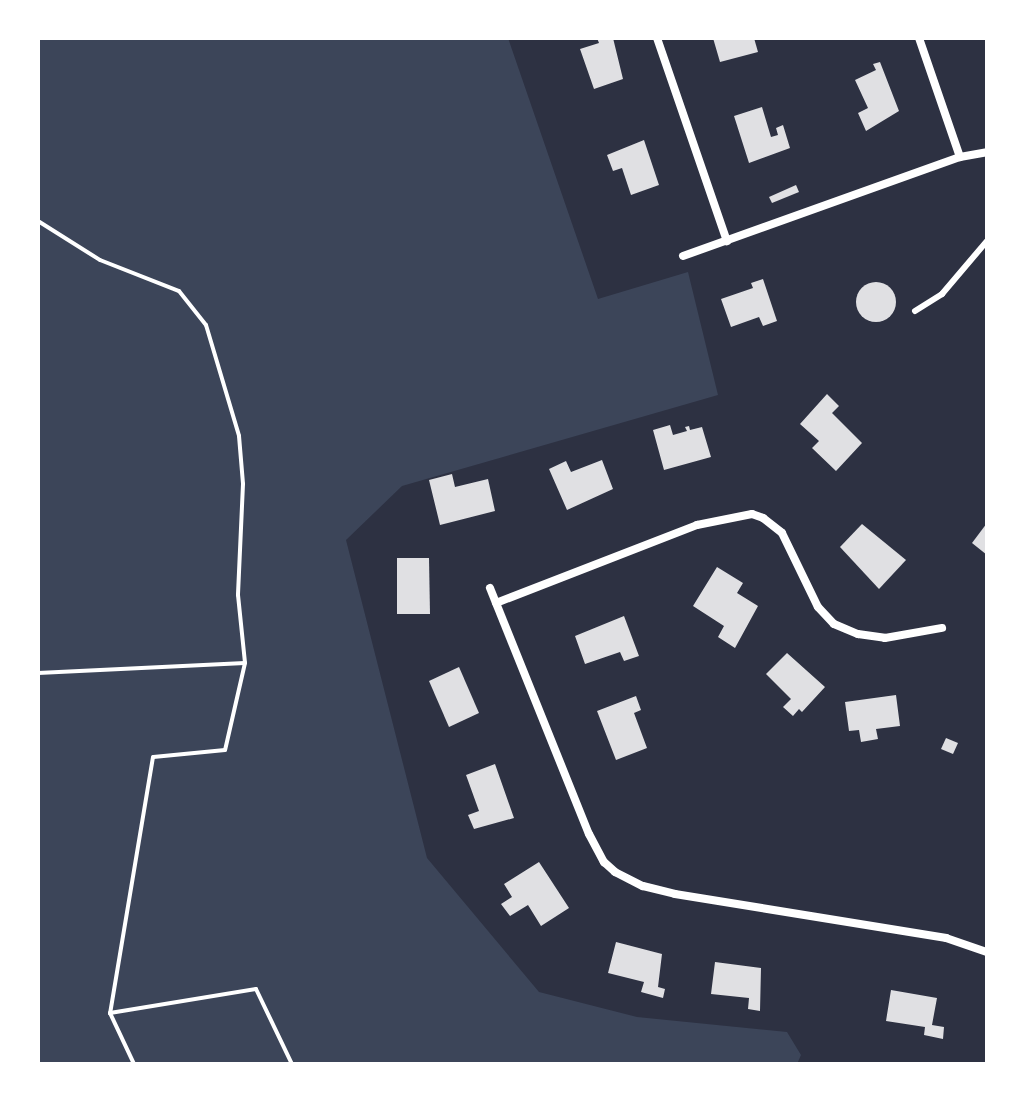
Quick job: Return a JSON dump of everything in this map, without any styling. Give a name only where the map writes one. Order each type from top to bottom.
[{"type":"street","points":[[657,38],[727,241]]},
{"type":"street","points":[[919,38],[960,157]]},
{"type":"street","points":[[683,256],[960,157],[987,152]]},
{"type":"street","points":[[496,603],[697,525],[752,514],[763,518],[782,533],[818,607],[834,624],[858,634],[885,638],[942,628]]},
{"type":"street","points":[[490,588],[589,834],[604,862],[615,872],[643,886],[675,894],[946,938],[987,952]]},
{"type":"lane","points":[[915,311],[942,294],[987,241]]},
{"type":"path","points":[[38,221],[100,260],[179,291],[206,325],[239,436],[243,484],[238,595],[245,663],[225,750],[153,757],[110,1013],[134,1064]]},
{"type":"path","points":[[38,673],[245,663]]},
{"type":"path","points":[[110,1013],[256,989],[292,1064]]},
{"type":"shaded area","points":[[38,38],[508,38],[598,299],[688,272],[718,395],[402,486],[346,540],[427,858],[539,992],[637,1017],[787,1032],[801,1055],[797,1064],[38,1064]]},
{"type":"building","points":[[597,38],[613,38],[623,79],[594,89],[580,49],[599,43]]},
{"type":"building","points":[[713,38],[754,38],[758,52],[720,62]]},
{"type":"building","points":[[880,62],[899,111],[866,131],[858,113],[868,108],[855,80],[876,70],[873,64]]},
{"type":"building","points":[[762,107],[771,137],[778,135],[776,128],[783,125],[790,148],[749,163],[734,116]]},
{"type":"building","points":[[644,140],[659,185],[631,195],[622,168],[613,171],[607,155]]},
{"type":"building","points":[[796,185],[799,192],[772,203],[769,197]]},
{"type":"building","points":[[763,279],[777,321],[763,326],[759,317],[731,327],[721,299],[753,288],[751,283]]},
{"type":"building","points":[[876,282],[890,288],[896,302],[890,316],[876,322],[862,316],[856,302],[862,288]]},
{"type":"building","points":[[827,394],[839,406],[832,413],[862,443],[836,471],[812,448],[819,441],[800,424]]},
{"type":"building","points":[[670,425],[673,435],[687,431],[685,427],[689,426],[690,430],[702,427],[711,457],[664,470],[653,430]]},
{"type":"building","points":[[602,460],[613,489],[567,510],[549,469],[566,461],[571,472]]},
{"type":"building","points":[[452,474],[455,487],[488,479],[495,511],[440,525],[429,480]]},
{"type":"building","points":[[987,523],[987,555],[972,543]]},
{"type":"building","points":[[862,524],[906,560],[879,589],[840,547]]},
{"type":"building","points":[[397,558],[429,558],[430,614],[397,614]]},
{"type":"building","points":[[717,567],[743,583],[737,593],[758,606],[735,648],[718,637],[724,626],[693,606]]},
{"type":"building","points":[[624,616],[639,656],[624,661],[620,652],[585,664],[575,636]]},
{"type":"building","points":[[787,653],[825,687],[802,712],[799,709],[793,716],[783,707],[791,699],[766,674]]},
{"type":"building","points":[[459,667],[479,713],[449,727],[429,681]]},
{"type":"building","points":[[896,695],[900,726],[876,729],[878,739],[861,742],[859,730],[849,731],[845,702]]},
{"type":"building","points":[[636,696],[641,710],[634,713],[647,748],[616,760],[597,711]]},
{"type":"building","points":[[946,738],[958,743],[953,754],[941,749]]},
{"type":"building","points":[[495,764],[514,818],[474,829],[468,815],[479,811],[466,775]]},
{"type":"building","points":[[539,862],[569,908],[541,926],[528,905],[510,916],[501,904],[512,897],[504,884]]},
{"type":"building","points":[[616,942],[662,954],[658,987],[665,989],[663,998],[641,992],[644,982],[608,973]]},
{"type":"building","points":[[715,962],[761,968],[760,1011],[748,1009],[749,998],[711,994]]},
{"type":"building","points":[[891,990],[937,998],[932,1025],[944,1027],[943,1039],[924,1035],[925,1027],[886,1021]]}]
